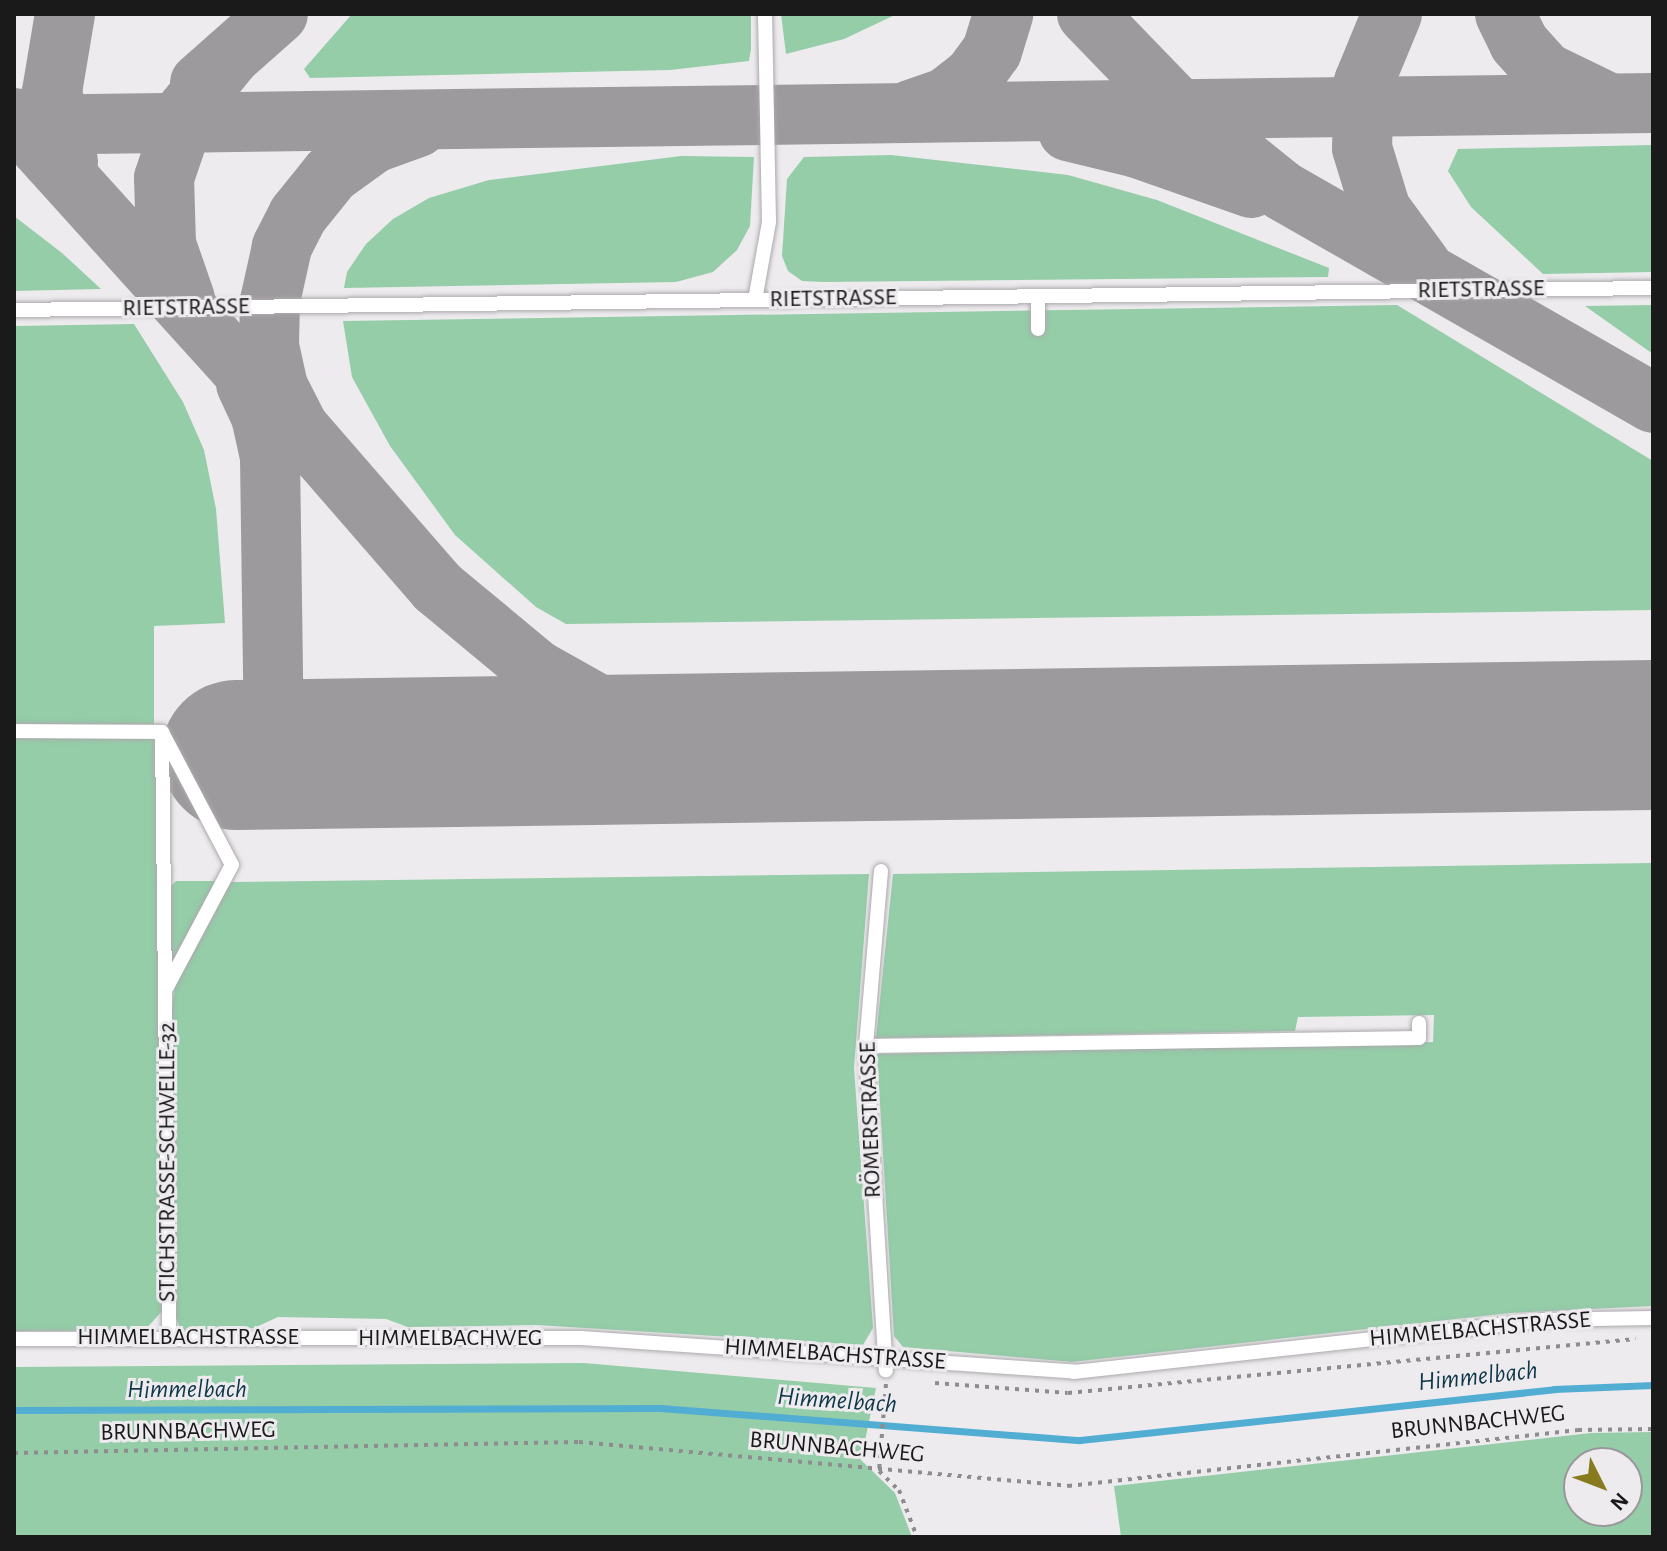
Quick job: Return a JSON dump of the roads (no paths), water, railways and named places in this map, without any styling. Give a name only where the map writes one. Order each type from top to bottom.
[{"type":"lane","points":[[755,300],[769,222],[765,14]]},
{"type":"lane","name":"RIETSTRASSE","points":[[14,310],[1653,288]]},
{"type":"lane","points":[[1038,296],[1038,329]]},
{"type":"lane","points":[[14,731],[162,732]]},
{"type":"lane","name":"STICHSTRASSE-SCHWELLE-32","points":[[162,732],[232,865],[167,987]]},
{"type":"lane","name":"STICHSTRASSE-SCHWELLE-32","points":[[162,732],[169,1337]]},
{"type":"lane","name":"RÖMERSTRASSE","points":[[881,871],[866,1046],[887,1364]]},
{"type":"lane","points":[[866,1046],[1318,1032],[1419,1038],[1419,1023]]},
{"type":"lane","name":"HIMMELBACHSTRASSE","points":[[14,1339],[554,1337],[887,1364],[1097,1371],[1547,1320],[1653,1318]]},
{"type":"waterway","name":"Himmelbach","points":[[14,1410],[660,1408],[1080,1440],[1554,1389],[1653,1385]]}]
